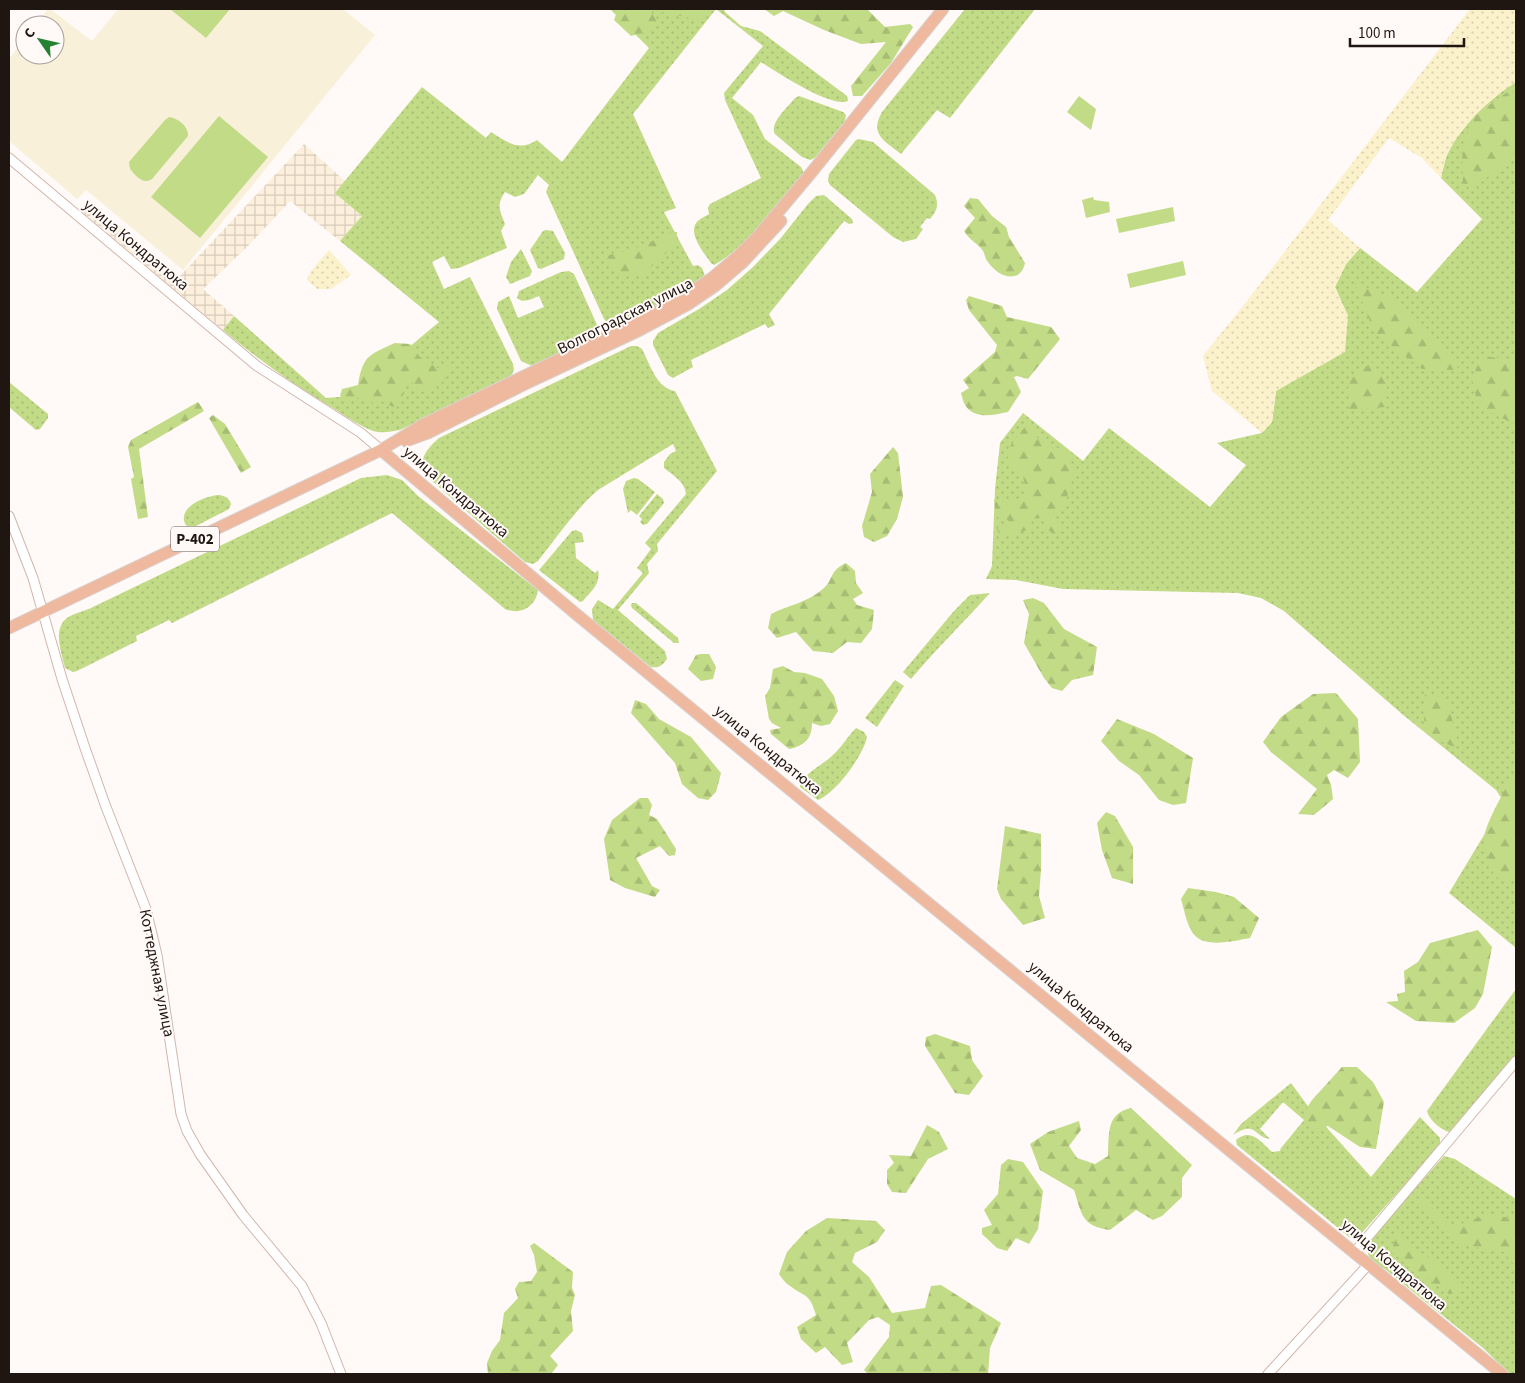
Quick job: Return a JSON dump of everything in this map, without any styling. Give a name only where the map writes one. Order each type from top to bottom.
[{"type":"main road","name":"Волгоградская улица","points":[[9,628],[381,450],[433,420],[637,322],[684,297],[712,278],[759,235],[811,174],[943,9]]},
{"type":"main road","name":"Волгоградская улица","points":[[381,450],[428,433],[527,383],[633,333],[687,305],[715,286],[744,262],[771,233],[953,9]]},
{"type":"main road","name":"улица Кондратюка","points":[[381,450],[576,614],[1502,1374]]},
{"type":"street","name":"улица Кондратюка","points":[[9,158],[258,366],[361,433],[381,450]]},
{"type":"street","name":"Коттеджная улица","points":[[9,516],[44,612],[62,678],[85,748],[146,909],[159,964],[182,1114],[187,1131],[200,1154],[243,1215],[302,1286],[321,1323],[341,1374]]},
{"type":"street","points":[[1354,1253],[1516,1061]]},
{"type":"street","points":[[1268,1374],[1368,1265]]},
{"type":"shaded area","points":[[50,9],[58,15],[43,15]]},
{"type":"shaded area","points":[[118,9],[343,9],[375,35],[183,270],[86,190],[77,199],[9,141],[9,59],[15,51],[15,65],[65,65],[65,20],[92,41]]},
{"type":"shaded area","points":[[304,144],[346,182],[336,193],[362,216],[340,241],[290,201],[248,246],[203,289],[234,316],[223,330],[80,210],[88,200],[180,276]]},
{"type":"green space","points":[[170,9],[230,9],[206,38]]},
{"type":"green space","points":[[610,9],[716,9],[633,114],[676,208],[664,212],[693,266],[698,265],[702,268],[705,276],[703,280],[615,327],[609,325],[604,319],[546,192],[549,185],[538,175],[524,194],[515,197],[505,192],[500,201],[505,224],[501,231],[507,248],[459,268],[451,269],[444,256],[432,262],[444,289],[470,277],[513,364],[514,370],[510,378],[400,430],[377,432],[354,422],[307,392],[223,330],[234,316],[326,398],[351,396],[439,322],[340,241],[362,216],[335,193],[422,87],[486,138],[491,132],[513,144],[531,144],[537,140],[562,162],[649,48]]},
{"type":"green space","points":[[618,9],[650,9],[658,24],[650,31],[631,36],[614,20]]},
{"type":"green space","points":[[657,9],[709,9],[700,20],[661,12]]},
{"type":"green space","points":[[716,9],[724,9],[741,26],[760,31],[847,96],[848,101],[840,102],[817,94],[791,81],[761,62],[732,98],[753,115],[765,139],[801,167],[804,173],[752,235],[714,265],[696,240],[694,230],[696,223],[709,214],[708,208],[710,204],[761,178],[725,100],[724,93],[763,46]]},
{"type":"green space","points":[[764,9],[867,9],[885,27],[910,24],[913,27],[891,63],[862,96],[853,96],[851,86],[886,42],[861,44],[824,30],[783,11],[774,16]]},
{"type":"green space","points":[[965,9],[1035,9],[950,118],[937,110],[901,154],[881,137],[878,132],[878,120],[882,112]]},
{"type":"green space","points":[[1516,82],[1516,948],[1449,893],[1504,802],[1496,790],[1402,714],[1284,611],[1261,598],[1238,593],[1063,589],[1016,580],[986,579],[992,566],[995,489],[1000,443],[1023,413],[1083,461],[1109,428],[1210,507],[1246,465],[1217,443],[1262,433],[1272,422],[1276,391],[1297,378],[1348,316],[1335,287],[1346,264],[1360,248],[1417,292],[1482,219],[1441,178],[1444,164],[1453,144],[1468,124],[1496,96]]},
{"type":"green space","points":[[1509,91],[1516,93],[1516,150],[1494,174],[1463,189],[1462,146],[1474,116]]},
{"type":"green space","points":[[799,96],[843,112],[846,115],[845,121],[815,158],[810,160],[802,157],[775,134],[774,130],[780,115]]},
{"type":"green space","points":[[1079,96],[1096,109],[1091,130],[1067,112]]},
{"type":"green space","points":[[219,116],[268,157],[200,238],[151,197]]},
{"type":"green space","points":[[169,117],[176,119],[187,129],[188,136],[152,179],[149,181],[143,180],[137,177],[130,169],[129,162]]},
{"type":"green space","points":[[856,140],[873,142],[935,195],[937,202],[936,211],[920,227],[923,229],[916,239],[903,242],[893,237],[830,185],[828,181],[829,174]]},
{"type":"green space","points":[[824,195],[852,219],[853,223],[849,224],[844,221],[769,314],[775,325],[768,328],[765,324],[691,360],[693,367],[673,378],[668,375],[653,345],[653,341],[658,333],[727,290],[780,239],[816,196]]},
{"type":"green space","points":[[1093,197],[1094,200],[1109,202],[1110,212],[1086,218],[1082,200]]},
{"type":"green space","points":[[970,198],[978,199],[992,216],[1006,227],[1009,237],[1025,263],[1019,274],[1008,276],[997,272],[987,261],[981,248],[964,231],[975,218],[964,206]]},
{"type":"green space","points":[[1173,207],[1175,221],[1119,233],[1116,219]]},
{"type":"green space","points":[[543,231],[553,231],[565,253],[564,259],[541,269],[538,268],[530,250]]},
{"type":"green space","points":[[677,232],[676,244],[643,274],[622,274],[606,263],[605,256],[631,250]]},
{"type":"green space","points":[[521,249],[532,271],[530,276],[510,284],[506,277],[511,262]]},
{"type":"green space","points":[[1183,261],[1186,275],[1130,288],[1127,274]]},
{"type":"green space","points":[[569,271],[574,274],[598,327],[596,335],[532,366],[521,361],[497,309],[498,302],[509,296],[518,318],[544,307],[539,296],[528,300],[520,300],[517,298],[519,291],[561,272]]},
{"type":"green space","points":[[1355,283],[1394,299],[1443,344],[1459,370],[1422,369],[1374,332]]},
{"type":"green space","points":[[969,296],[1002,306],[1007,317],[1051,327],[1060,339],[1028,379],[1014,377],[1021,392],[1008,412],[979,415],[969,410],[963,401],[961,393],[969,388],[963,380],[995,352],[997,345],[969,310],[966,300]]},
{"type":"green space","points":[[395,343],[410,344],[420,357],[439,369],[454,365],[441,383],[427,390],[420,392],[410,380],[406,386],[400,387],[404,393],[400,401],[393,407],[383,402],[373,403],[360,397],[348,401],[340,396],[342,389],[358,385],[362,367],[369,357]]},
{"type":"green space","points":[[631,346],[637,346],[642,349],[658,380],[668,389],[675,391],[717,471],[657,544],[658,551],[647,564],[649,573],[618,610],[665,651],[667,659],[658,667],[651,667],[593,620],[592,609],[598,600],[613,609],[643,573],[637,568],[651,549],[645,543],[686,494],[681,482],[664,468],[664,462],[670,454],[676,451],[673,444],[598,490],[574,515],[538,561],[533,564],[525,562],[432,481],[424,470],[423,464],[425,454],[439,438]]},
{"type":"green space","points":[[1482,356],[1516,360],[1516,425],[1478,406],[1472,378]]},
{"type":"green space","points":[[1373,362],[1387,386],[1386,407],[1349,410],[1348,378]]},
{"type":"green space","points":[[9,382],[48,414],[48,418],[40,429],[36,430],[9,407]]},
{"type":"green space","points":[[198,402],[204,411],[139,449],[148,517],[138,519],[131,479],[134,477],[128,447],[131,440]]},
{"type":"green space","points":[[213,415],[225,424],[251,467],[241,473],[209,418]]},
{"type":"green space","points":[[1028,423],[1040,440],[1051,446],[1068,451],[1074,473],[1064,507],[1053,512],[1060,526],[1060,532],[1055,534],[1046,528],[1044,519],[1039,518],[1033,519],[1029,529],[1012,536],[999,533],[997,529],[1000,525],[1009,522],[1008,520],[996,517],[994,499],[1006,503],[1010,499],[1022,500],[1025,487],[1023,478],[1008,460],[1007,450]]},
{"type":"green space","points":[[893,447],[898,453],[903,497],[897,519],[887,536],[874,542],[864,537],[862,526],[872,492],[870,474]]},
{"type":"green space","points":[[387,475],[402,480],[418,496],[538,590],[537,596],[531,605],[517,611],[505,609],[392,513],[172,623],[169,620],[136,636],[137,641],[77,671],[73,672],[65,668],[60,649],[59,635],[62,623],[70,616],[93,607],[361,478]]},
{"type":"green space","points":[[634,478],[655,492],[637,515],[631,510],[628,513],[623,489],[626,481]]},
{"type":"green space","points":[[657,494],[663,499],[664,503],[647,524],[643,525],[640,522],[642,519],[639,516]]},
{"type":"green space","points":[[217,495],[224,496],[229,500],[231,504],[229,509],[192,528],[185,524],[184,515],[190,506]]},
{"type":"green space","points":[[576,530],[582,533],[584,542],[575,543],[576,558],[595,573],[598,570],[599,575],[595,587],[580,602],[539,570],[572,531]]},
{"type":"green space","points":[[846,563],[855,571],[856,583],[863,593],[853,599],[857,605],[874,610],[872,629],[861,643],[847,642],[833,653],[813,651],[796,632],[777,638],[768,628],[771,614],[818,593],[827,585],[834,572]]},
{"type":"green space","points":[[990,593],[911,679],[903,672],[954,611],[970,595]]},
{"type":"green space","points":[[1033,598],[1044,603],[1064,629],[1097,647],[1093,675],[1072,680],[1062,691],[1052,688],[1044,678],[1024,643],[1029,614],[1023,600]]},
{"type":"green space","points":[[632,603],[636,603],[678,638],[679,643],[674,643],[632,608]]},
{"type":"green space","points":[[709,654],[716,667],[713,679],[701,681],[688,669],[696,655]]},
{"type":"green space","points":[[783,666],[794,672],[805,673],[822,679],[834,696],[838,711],[830,724],[821,726],[812,723],[811,733],[806,741],[799,746],[789,749],[771,734],[770,730],[781,728],[769,719],[765,696],[770,688],[773,669]]},
{"type":"green space","points":[[895,680],[904,686],[877,727],[865,718]]},
{"type":"green space","points":[[1336,693],[1358,719],[1360,762],[1348,778],[1334,770],[1327,775],[1333,799],[1314,815],[1298,814],[1317,789],[1271,752],[1263,742],[1281,717],[1313,694]]},
{"type":"green space","points":[[1428,693],[1447,700],[1458,742],[1456,748],[1436,739],[1428,731],[1424,711],[1425,695]]},
{"type":"green space","points":[[635,700],[646,704],[659,719],[691,737],[721,773],[716,792],[708,800],[698,798],[682,784],[675,763],[631,713]]},
{"type":"green space","points":[[1117,719],[1154,734],[1193,758],[1186,803],[1173,805],[1159,800],[1139,775],[1119,761],[1101,741]]},
{"type":"green space","points":[[856,728],[864,732],[867,737],[860,754],[848,773],[833,790],[818,800],[800,787],[800,783],[808,774],[836,752]]},
{"type":"green space","points":[[1516,767],[1516,879],[1505,882],[1494,875],[1484,840],[1492,814]]},
{"type":"green space","points":[[640,798],[648,798],[652,805],[649,815],[657,819],[676,849],[675,855],[669,856],[660,846],[636,858],[652,886],[660,890],[655,897],[625,888],[610,880],[604,839],[612,820]]},
{"type":"green space","points":[[1106,812],[1115,816],[1133,847],[1133,884],[1112,878],[1102,850],[1097,823]]},
{"type":"green space","points":[[1005,826],[1041,834],[1039,896],[1045,918],[1023,925],[1001,899],[997,889]]},
{"type":"green space","points":[[1188,888],[1234,897],[1259,918],[1250,938],[1218,943],[1202,940],[1195,936],[1188,923],[1181,899]]},
{"type":"green space","points":[[1478,930],[1492,947],[1483,994],[1475,1008],[1454,1023],[1416,1021],[1386,1002],[1398,1001],[1397,994],[1405,992],[1404,971],[1418,962],[1430,943]]},
{"type":"green space","points":[[1516,989],[1516,1056],[1450,1132],[1443,1130],[1433,1121],[1427,1111]]},
{"type":"green space","points":[[935,1034],[970,1046],[972,1060],[983,1076],[969,1095],[955,1093],[925,1046],[926,1037]]},
{"type":"green space","points":[[1342,1067],[1357,1067],[1373,1082],[1384,1102],[1376,1149],[1360,1147],[1328,1126],[1315,1129],[1308,1124],[1304,1113],[1312,1100]]},
{"type":"green space","points":[[1291,1083],[1310,1109],[1371,1177],[1420,1117],[1440,1138],[1440,1145],[1359,1236],[1349,1237],[1237,1145],[1236,1140],[1241,1136],[1251,1135],[1260,1140],[1272,1152],[1280,1151],[1304,1120],[1283,1102],[1260,1129],[1270,1139],[1251,1129],[1233,1135],[1241,1124]]},
{"type":"green space","points":[[1131,1108],[1192,1165],[1182,1178],[1182,1197],[1162,1216],[1153,1220],[1136,1210],[1110,1230],[1100,1228],[1084,1218],[1074,1190],[1040,1170],[1030,1144],[1048,1132],[1079,1121],[1081,1130],[1069,1146],[1077,1158],[1095,1164],[1108,1156],[1109,1133],[1113,1120],[1123,1111]]},
{"type":"green space","points":[[927,1125],[939,1132],[948,1149],[928,1159],[906,1193],[892,1192],[887,1184],[887,1170],[894,1163],[889,1155],[911,1156]]},
{"type":"green space","points":[[1444,1156],[1455,1159],[1516,1199],[1516,1374],[1510,1374],[1483,1348],[1375,1263],[1369,1256],[1368,1248],[1372,1237]]},
{"type":"green space","points":[[1008,1159],[1023,1162],[1043,1191],[1038,1229],[1029,1244],[1016,1238],[1007,1251],[997,1248],[982,1234],[982,1228],[992,1225],[984,1210],[998,1194],[1001,1165]]},
{"type":"green space","points":[[1424,1201],[1448,1223],[1458,1225],[1489,1214],[1510,1218],[1516,1222],[1516,1267],[1504,1252],[1462,1245],[1414,1202]]},
{"type":"green space","points":[[827,1218],[876,1221],[885,1230],[877,1242],[855,1253],[852,1262],[869,1277],[892,1313],[925,1308],[931,1286],[941,1285],[1001,1323],[990,1348],[988,1374],[868,1374],[864,1370],[889,1337],[890,1325],[878,1317],[869,1320],[847,1343],[853,1362],[842,1365],[825,1347],[816,1353],[801,1339],[797,1327],[816,1315],[814,1308],[806,1296],[788,1285],[779,1274],[787,1252],[806,1231]]},
{"type":"green space","points":[[1397,1234],[1458,1280],[1462,1292],[1449,1294],[1391,1252]]},
{"type":"green space","points":[[534,1243],[573,1272],[572,1288],[575,1295],[571,1311],[573,1331],[550,1356],[558,1365],[551,1374],[488,1374],[487,1363],[492,1351],[500,1340],[504,1313],[518,1298],[515,1289],[519,1282],[531,1281],[537,1272],[534,1255],[530,1246]]},
{"type":"sand","points":[[1470,9],[1516,9],[1516,82],[1486,105],[1460,134],[1447,155],[1441,178],[1422,158],[1389,138],[1328,220],[1360,248],[1346,264],[1335,287],[1348,316],[1345,352],[1276,391],[1272,422],[1262,433],[1212,391],[1203,356]]},
{"type":"sand","points":[[329,250],[351,275],[331,289],[317,289],[307,280],[311,271]]}]
